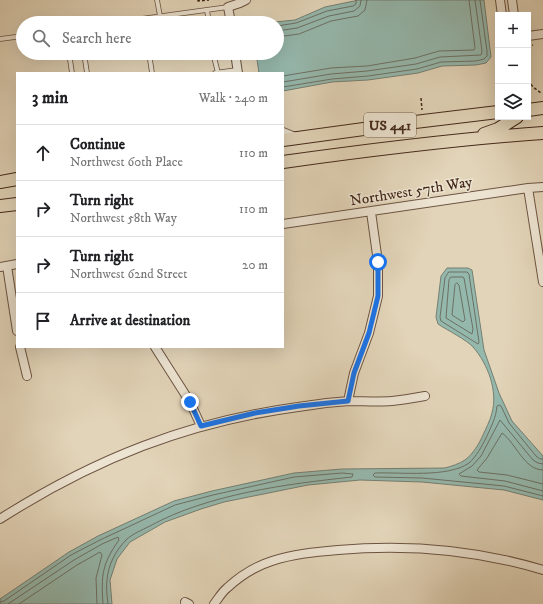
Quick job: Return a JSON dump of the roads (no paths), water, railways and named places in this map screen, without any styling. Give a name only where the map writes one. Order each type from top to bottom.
[{"type":"main road","points":[[531,110],[543,108]]},
{"type":"main road","name":"US 441","points":[[284,140],[495,112]]},
{"type":"main road","points":[[470,139],[498,129],[512,120]]},
{"type":"main road","name":"US 441","points":[[284,162],[373,149],[470,139],[543,134]]},
{"type":"main road","points":[[0,182],[16,179]]},
{"type":"main road","points":[[0,206],[16,204]]},
{"type":"street","points":[[230,16],[228,7],[246,0]]},
{"type":"street","points":[[500,0],[502,12]]},
{"type":"street","points":[[512,0],[514,12]]},
{"type":"street","points":[[531,36],[543,34]]},
{"type":"street","points":[[236,60],[237,72]]},
{"type":"street","points":[[284,132],[298,138]]},
{"type":"street","name":"Northwest 57th Way","points":[[284,224],[543,187]]},
{"type":"street","points":[[528,188],[543,282]]},
{"type":"street","points":[[348,401],[354,373],[369,333],[378,296],[378,262],[371,212]]},
{"type":"street","points":[[16,264],[3,266],[16,326]]},
{"type":"street","points":[[20,348],[27,376]]},
{"type":"street","points":[[156,348],[190,402],[201,426]]},
{"type":"street","points":[[0,519],[37,495],[99,464],[154,441],[201,426],[255,413],[299,406],[348,401],[392,401],[425,396]]},
{"type":"street","points":[[214,604],[227,588],[247,573],[271,561],[306,553],[392,547],[434,549],[480,555],[543,570]]},
{"type":"lane","points":[[157,0],[160,16],[228,7]]},
{"type":"lane","points":[[207,10],[208,16]]},
{"type":"lane","points":[[0,39],[16,37]]},
{"type":"lane","points":[[70,60],[72,72]]},
{"type":"lane","points":[[85,60],[87,72]]},
{"type":"lane","points":[[150,60],[152,72]]},
{"type":"lane","points":[[215,60],[218,72]]},
{"type":"water","points":[[359,0],[484,0],[491,57],[486,63],[476,65],[442,66],[418,73],[368,80],[332,82],[284,91],[284,72],[259,72],[257,60],[284,60],[284,21],[295,20],[325,7]]},
{"type":"water","points":[[447,268],[468,268],[472,270],[484,350],[499,393],[512,421],[543,456],[543,500],[504,490],[422,482],[360,480],[308,485],[224,502],[201,509],[165,522],[130,542],[117,559],[110,580],[112,604],[0,604],[0,599],[69,552],[98,536],[174,501],[294,473],[342,469],[445,468],[465,460],[471,455],[478,445],[488,424],[494,405],[494,396],[493,387],[487,370],[483,361],[473,347],[438,324],[436,317],[441,276]]}]
